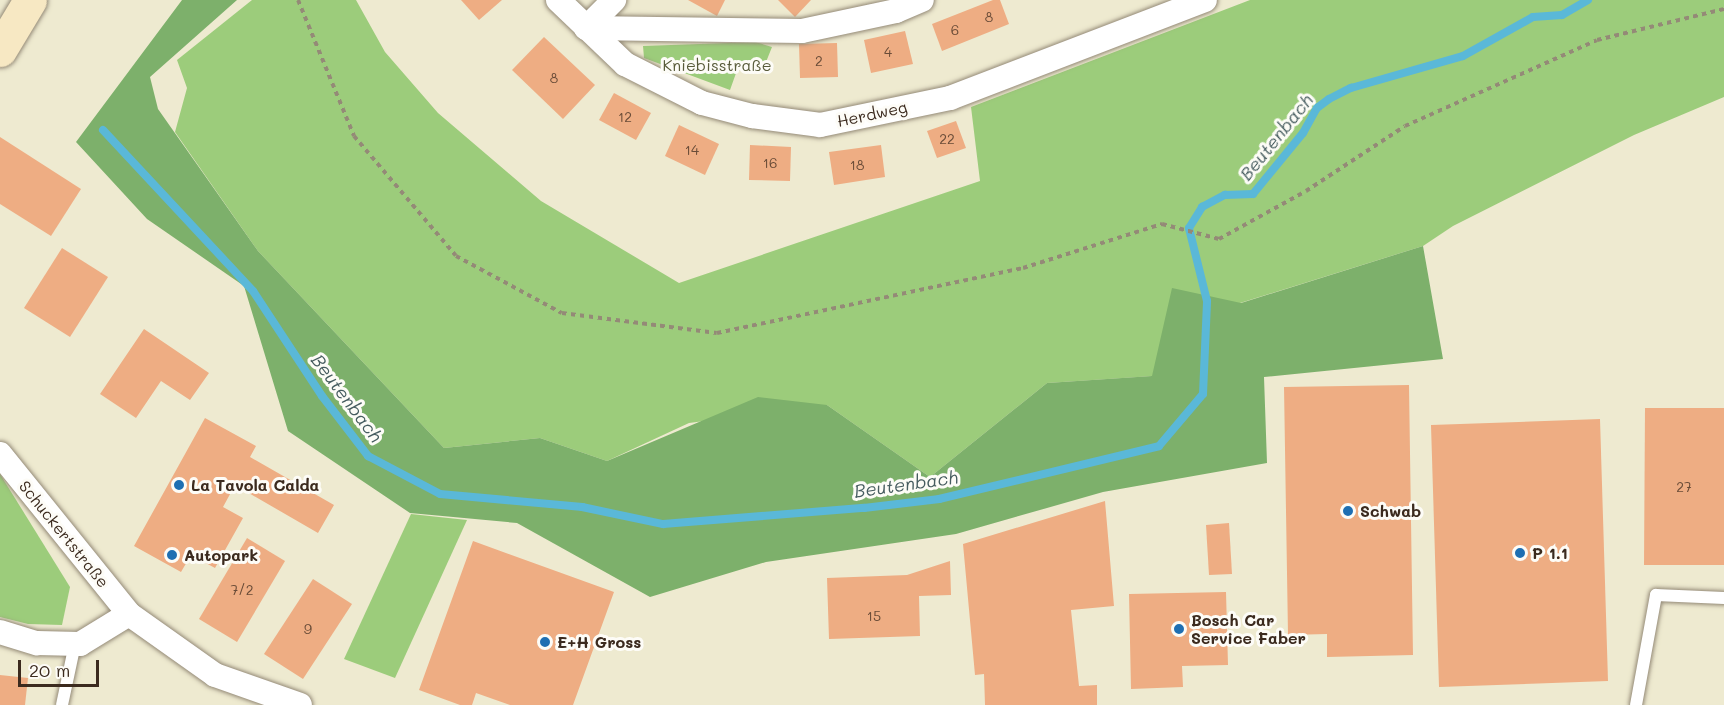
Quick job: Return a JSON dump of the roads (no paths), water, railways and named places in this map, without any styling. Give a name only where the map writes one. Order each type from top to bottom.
[{"type":"main road","points":[[0,50],[30,0]]},
{"type":"street","name":"Herdweg","points":[[558,0],[626,64],[702,103],[752,116],[820,125],[950,98],[1205,0]]},
{"type":"street","points":[[586,28],[614,0]]},
{"type":"street","points":[[586,28],[802,32],[896,11],[922,0]]},
{"type":"street","name":"Schuckertstraße","points":[[0,454],[129,614],[214,675],[292,704]]},
{"type":"street","points":[[0,632],[37,643],[75,644],[129,614]]},
{"type":"lane","points":[[1636,705],[1656,595],[1724,598]]},
{"type":"lane","points":[[62,705],[75,644]]},
{"type":"waterway","name":"Beutenbach","points":[[103,130],[253,291],[322,396],[368,456],[440,494],[582,507],[663,524],[864,508],[939,499],[1159,446],[1203,394],[1207,301],[1189,228],[1202,207],[1225,195],[1253,194],[1303,133],[1317,108],[1329,99],[1351,88],[1463,56],[1533,17],[1562,15],[1588,0]]},
{"type":"place","name":"La Tavola Calda","points":[[179,485]]},
{"type":"place","name":"Schwab","points":[[1348,511]]},
{"type":"place","name":"P 1.1","points":[[1520,553]]},
{"type":"place","name":"Autopark","points":[[172,555]]},
{"type":"place","name":"Bosch Car Service Faber","points":[[1179,629]]},
{"type":"place","name":"E+H Gross","points":[[545,642]]},
{"type":"park label","name":"Kniebisstraße","points":[[717,65]]}]
